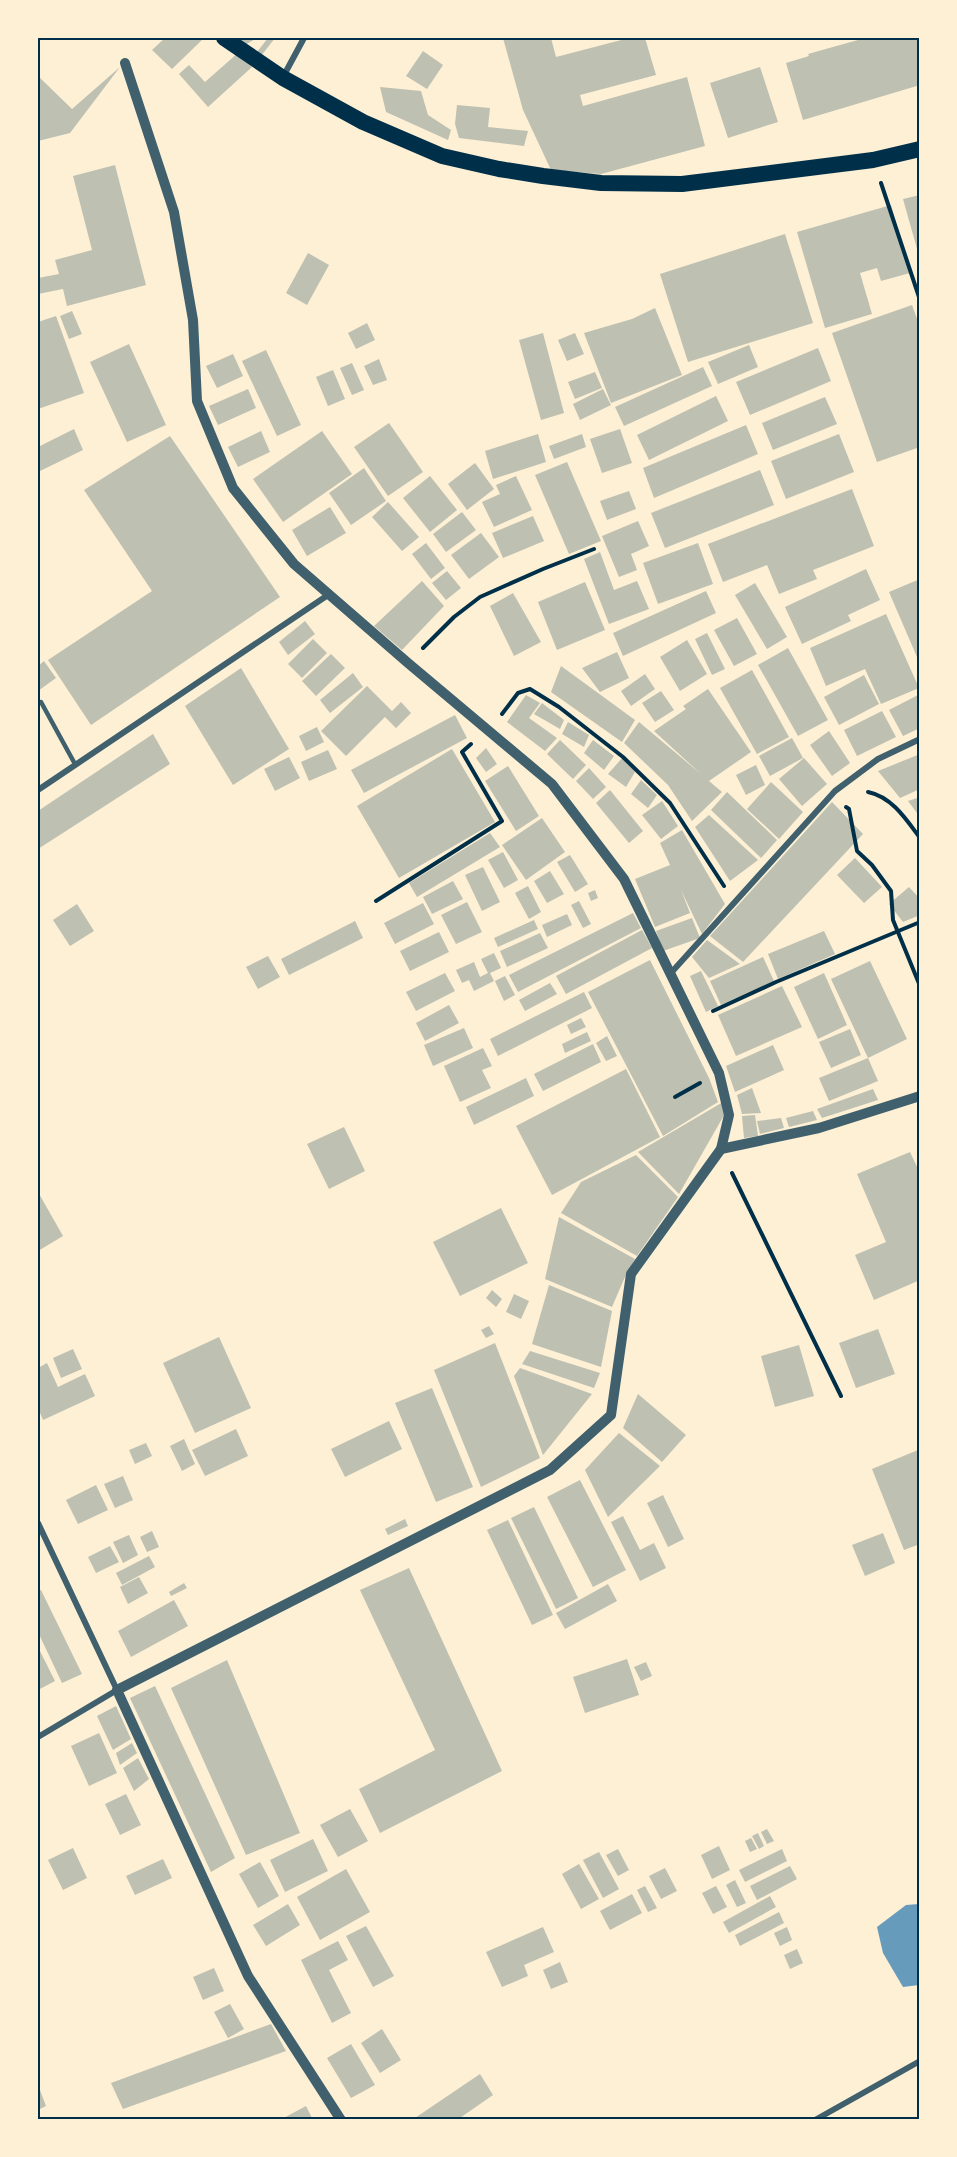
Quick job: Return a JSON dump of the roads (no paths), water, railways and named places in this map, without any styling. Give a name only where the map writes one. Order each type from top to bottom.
[{"type":"highway","points":[[224,38],[283,78],[363,122],[442,156],[543,176],[601,183],[682,184],[873,160],[920,149]]},
{"type":"street","points":[[283,78],[304,38]]},
{"type":"street","points":[[38,1737],[117,1690],[550,1470],[611,1415],[631,1274],[721,1149],[729,1115],[719,1073],[624,879],[552,784],[294,564],[233,488],[197,401],[193,320],[174,212],[125,63]]},
{"type":"street","points":[[38,790],[328,595]]},
{"type":"street","points":[[670,974],[833,794],[878,759],[920,739]]},
{"type":"street","points":[[721,1149],[819,1128],[920,1096]]},
{"type":"street","points":[[38,1523],[248,1976],[341,2120]]},
{"type":"street","points":[[815,2120],[920,2061]]},
{"type":"lane","points":[[41,702],[75,764]]},
{"type":"water","points":[[919,1904],[919,1985],[903,1987],[883,1953],[877,1927],[906,1905]]}]
